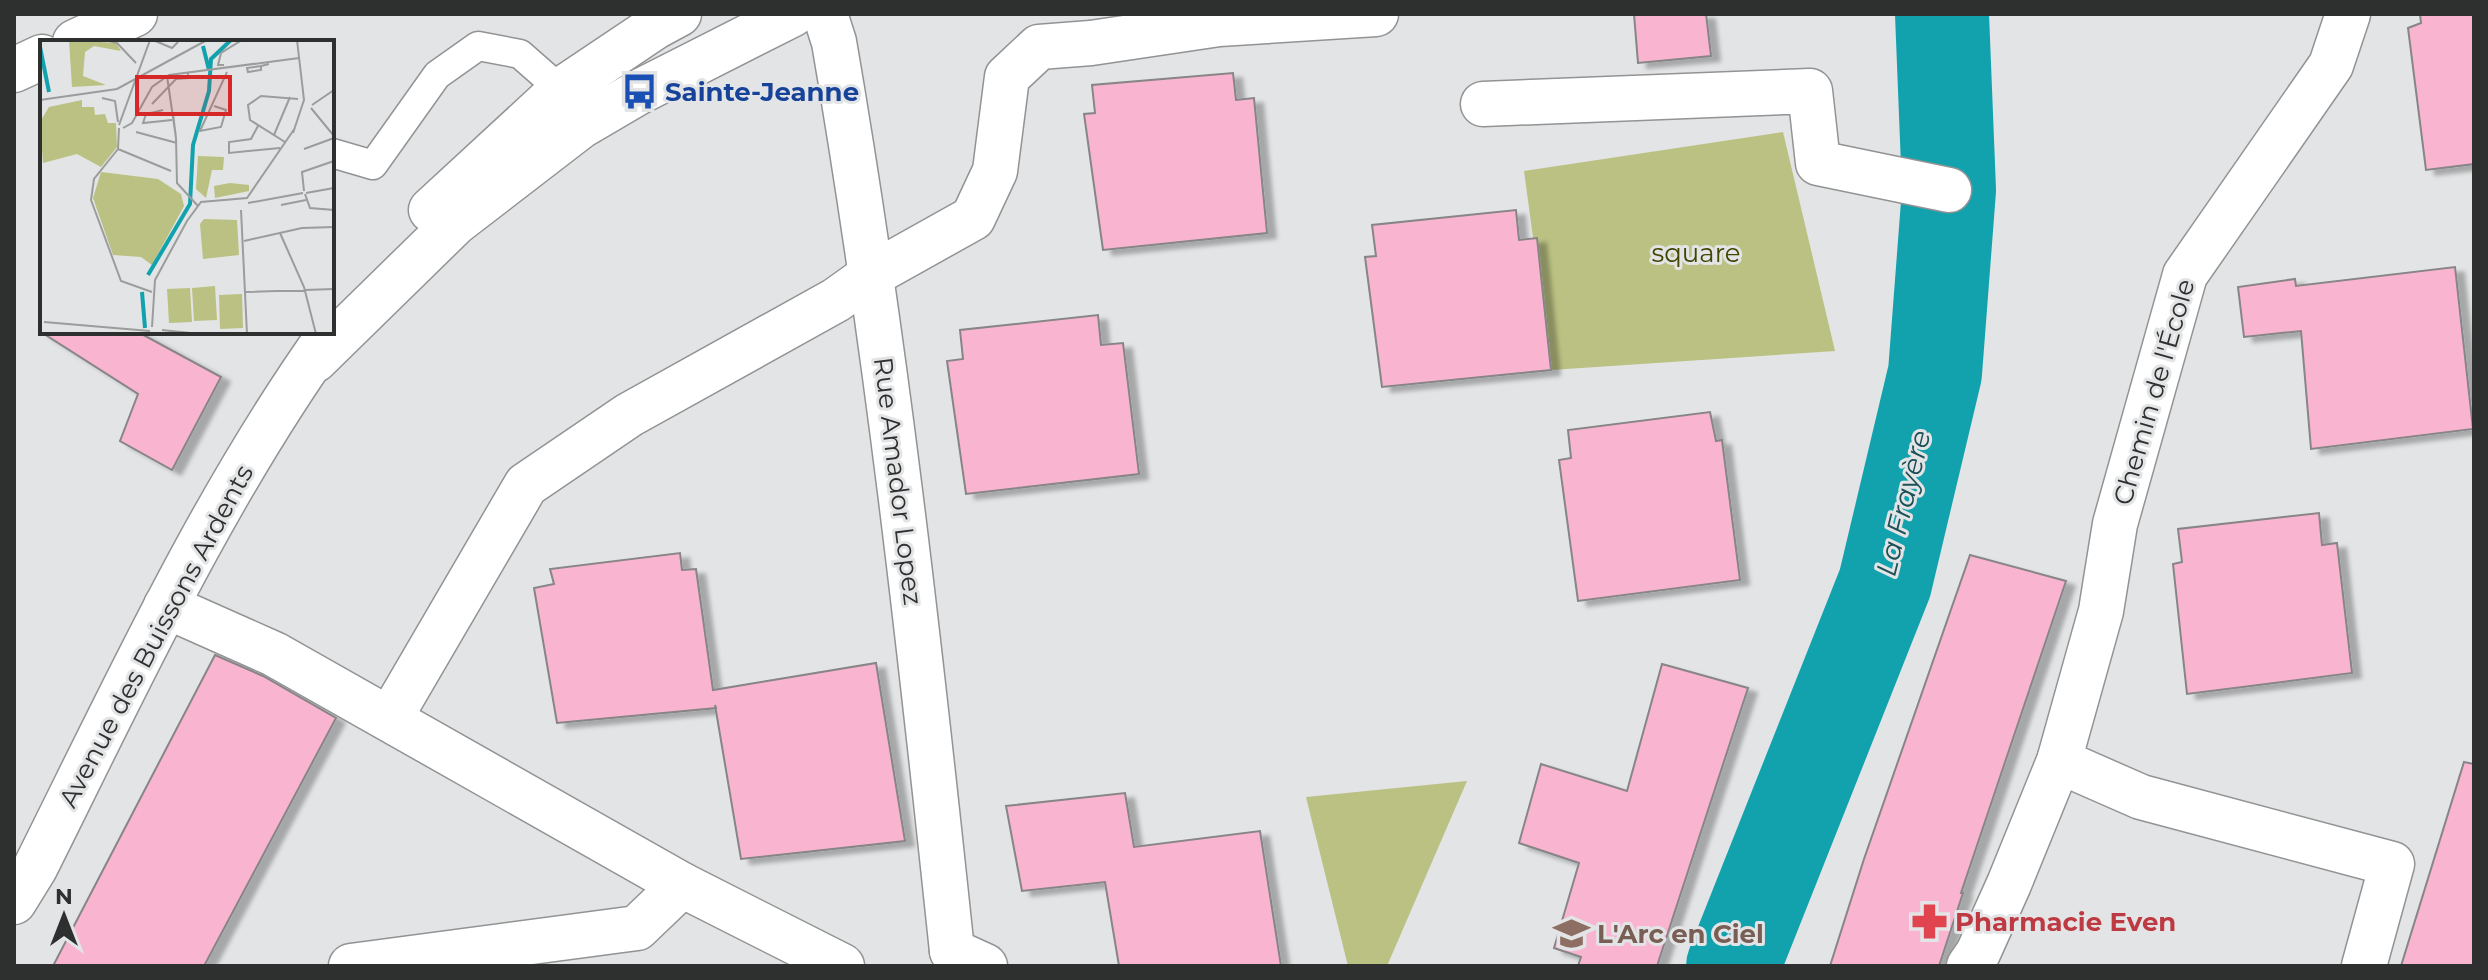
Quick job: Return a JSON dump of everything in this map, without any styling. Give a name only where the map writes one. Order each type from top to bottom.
[{"type":"main road","points":[[79,40],[135,14]]},
{"type":"main road","name":"Avenue des Buissons Ardents","points":[[301,373],[655,27],[679,14]]},
{"type":"main road","name":"Avenue des Buissons Ardents","points":[[334,328],[393,246],[571,108],[683,69],[793,14]]},
{"type":"main road","name":"Rue Amador Lopez","points":[[825,14],[834,42],[865,220],[912,589],[954,961]]},
{"type":"main road","points":[[390,718],[526,485],[629,415],[836,300],[871,275],[973,218],[995,171],[1007,77],[1039,47],[1091,43],[1219,24],[1376,14]]},
{"type":"main road","name":"Chemin de l'École","points":[[1969,966],[2009,884],[2059,761],[2101,611],[2115,524],[2185,275],[2331,65],[2348,14]]},
{"type":"main road","points":[[14,70],[40,58]]},
{"type":"main road","points":[[1483,104],[1810,91],[1818,163],[1949,190]]},
{"type":"main road","name":"Avenue des Buissons Ardents","points":[[14,902],[35,868],[166,606],[223,503],[301,373],[330,334]]},
{"type":"main road","points":[[166,606],[274,654],[682,885],[842,966]]},
{"type":"main road","points":[[2059,761],[2141,797],[2392,864],[2364,966]]},
{"type":"main road","points":[[351,966],[637,928],[682,885]]},
{"type":"lane","points":[[334,154],[373,165],[437,75],[478,46],[520,54],[571,108]]},
{"type":"green space","name":"square","points":[[1783,132],[1835,351],[1551,370],[1524,171]]},
{"type":"green space","points":[[1467,781],[1387,966],[1348,966],[1306,797]]},
{"type":"building","points":[[1634,14],[1706,14],[1711,56],[1638,63]]},
{"type":"building","points":[[2420,14],[2474,14],[2474,164],[2426,170],[2408,28],[2421,23]]},
{"type":"building","points":[[1233,73],[1236,100],[1254,98],[1267,233],[1103,250],[1084,114],[1095,113],[1092,85]]},
{"type":"building","points":[[1516,210],[1519,240],[1537,238],[1551,370],[1382,387],[1365,257],[1376,256],[1372,225]]},
{"type":"building","points":[[2455,267],[2473,429],[2311,449],[2301,331],[2244,337],[2238,287],[2295,279],[2296,286]]},
{"type":"building","points":[[1098,315],[1101,345],[1123,343],[1139,474],[966,494],[947,361],[963,359],[960,330]]},
{"type":"building","points":[[44,334],[142,334],[221,377],[172,470],[120,441],[138,394]]},
{"type":"building","points":[[1710,412],[1716,441],[1722,440],[1740,580],[1578,601],[1559,460],[1571,458],[1568,430]]},
{"type":"building","points":[[2319,513],[2322,545],[2337,543],[2352,673],[2187,694],[2173,564],[2182,562],[2178,529]]},
{"type":"building","points":[[680,553],[682,570],[696,569],[713,690],[876,663],[905,841],[741,859],[716,708],[557,723],[534,588],[554,584],[550,569]]},
{"type":"building","points":[[1970,555],[2066,581],[1939,966],[1830,966],[1864,859]]},
{"type":"building","points":[[215,655],[263,676],[336,718],[204,966],[53,966]]},
{"type":"building","points":[[1662,664],[1748,688],[1657,966],[1578,966],[1581,957],[1554,948],[1579,863],[1519,843],[1541,764],[1627,791]]},
{"type":"building","points":[[2464,762],[2474,764],[2474,966],[2401,966]]},
{"type":"building","points":[[1125,793],[1134,847],[1260,831],[1281,966],[1119,966],[1105,882],[1022,891],[1006,806]]},
{"type":"waterway","name":"La Frayère","points":[[1733,966],[1885,583],[1935,373],[1949,190],[1942,14]]},
{"type":"place","name":"Sainte-Jeanne","points":[[639,92]]},
{"type":"place","name":"Pharmacie Even","points":[[1929,922]]},
{"type":"place","name":"L'Arc en Ciel","points":[[1571,934]]}]
